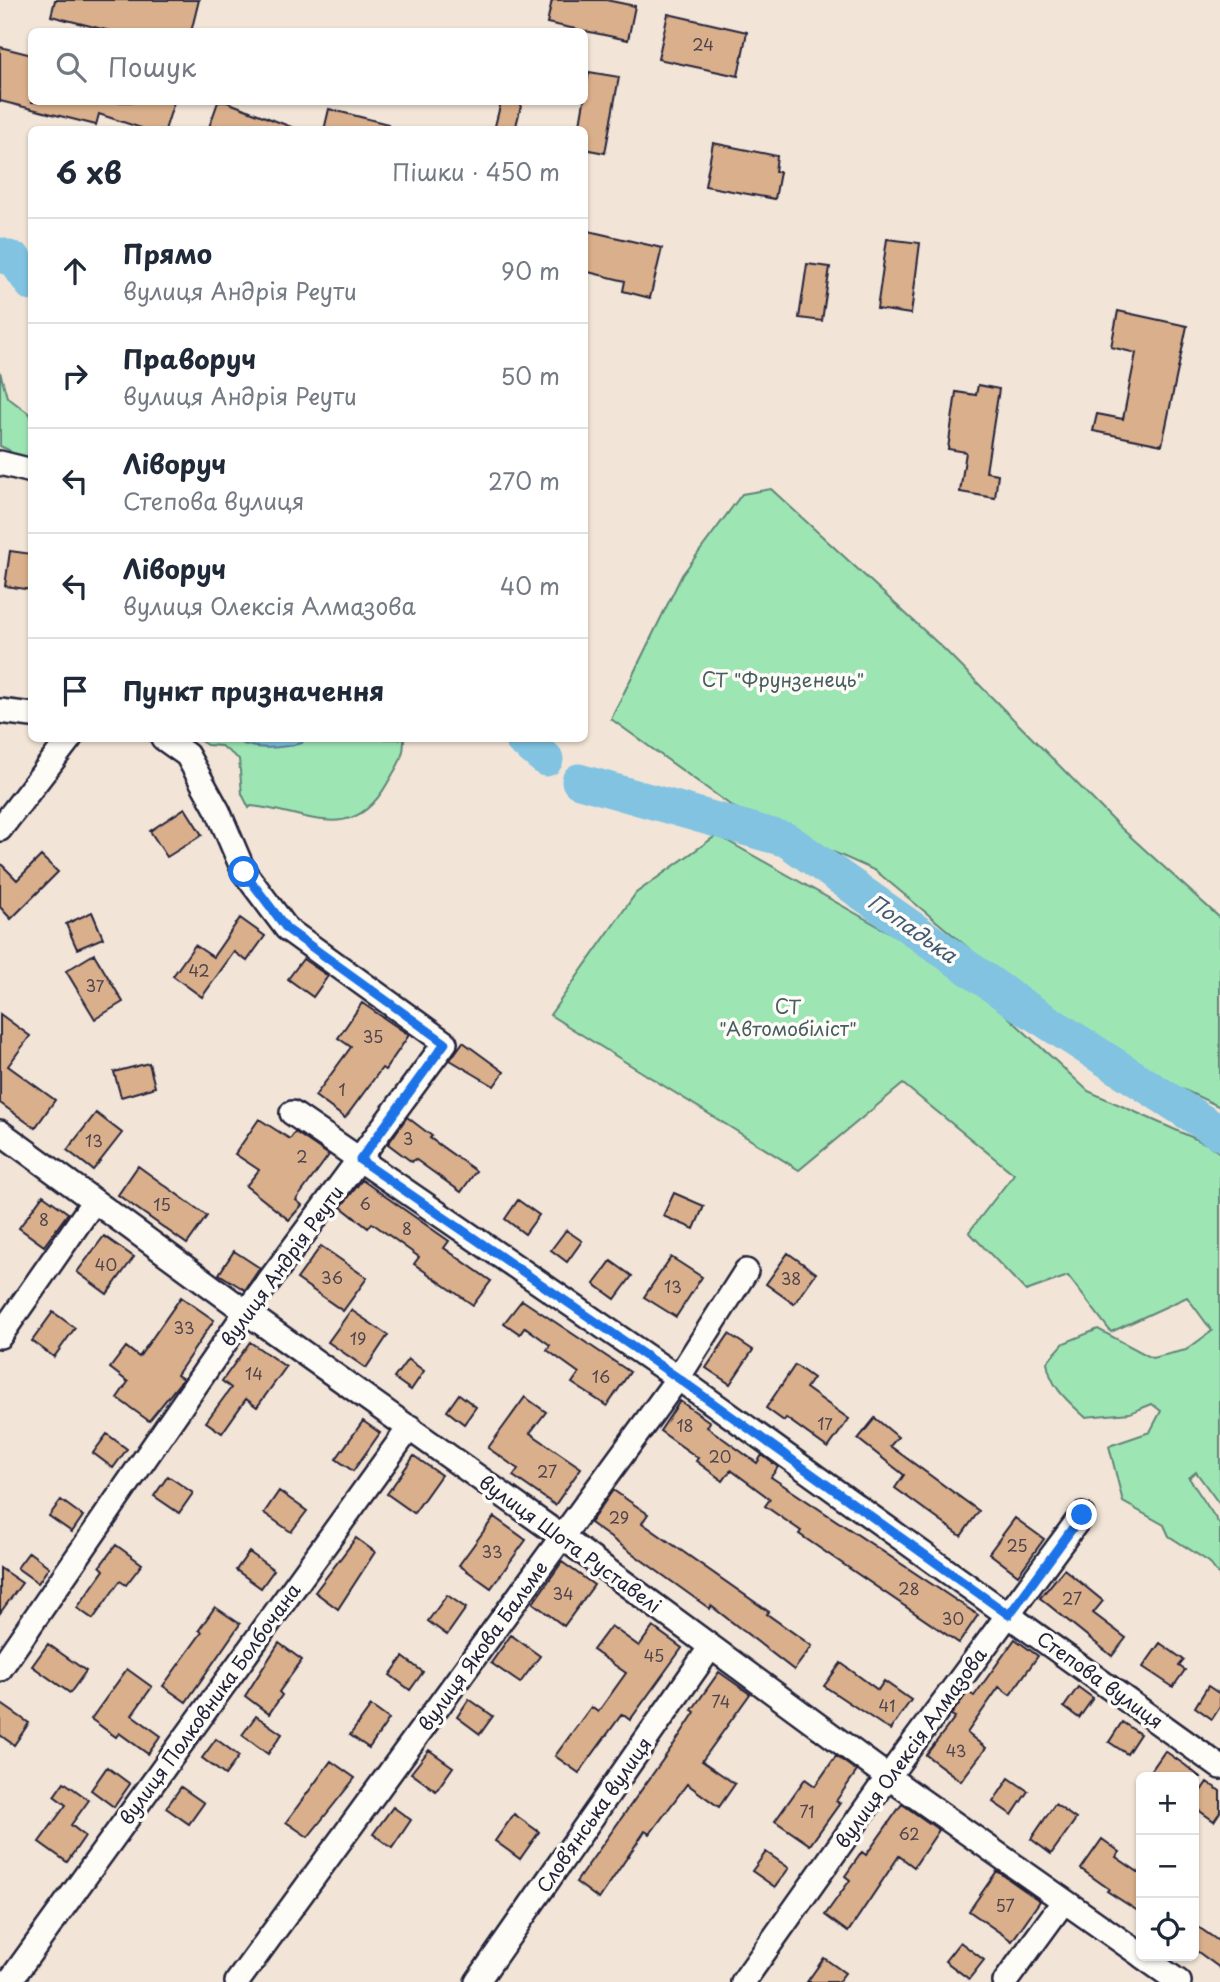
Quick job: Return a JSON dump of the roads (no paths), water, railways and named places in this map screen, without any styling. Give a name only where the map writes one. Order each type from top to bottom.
[{"type":"street","points":[[0,463],[28,470]]},
{"type":"street","points":[[0,711],[28,714]]},
{"type":"street","points":[[0,829],[67,742]]},
{"type":"street","name":"вулиця Андрія Реути","points":[[0,1669],[246,1312],[445,1043],[287,929],[244,872],[218,811],[187,755],[169,742]]},
{"type":"street","name":"Степова вулиця","points":[[292,1113],[678,1378],[1220,1767]]},
{"type":"street","name":"вулиця Шота Руставелі","points":[[0,1132],[246,1312],[562,1537],[888,1777],[1136,1952]]},
{"type":"street","points":[[0,1336],[94,1201]]},
{"type":"street","name":"вулиця Якова Бальме","points":[[237,1982],[678,1378],[746,1271]]},
{"type":"street","name":"вулиця Полковника Болбочана","points":[[9,1982],[410,1427]]},
{"type":"street","name":"вулиця Олексія Алмазова","points":[[743,1982],[888,1777],[1082,1515]]},
{"type":"street","name":"Словʼянська вулиця","points":[[477,1982],[710,1647]]},
{"type":"street","points":[[1005,1982],[1064,1901]]},
{"type":"street","name":"вулиця Шота Руставелі","points":[[1148,1961],[1178,1982]]},
{"type":"water","points":[[239,742],[302,742],[267,748]]},
{"type":"waterway","name":"Попадька","points":[[0,255],[15,260],[28,278]]},
{"type":"waterway","name":"Попадька","points":[[526,742],[546,759]]},
{"type":"waterway","name":"Попадька","points":[[579,781],[787,840],[1015,1001],[1220,1133]]},
{"type":"park label","name":"СТ \"Фрунзенець\"","points":[[783,680]]},
{"type":"park label","name":"СТ \"Автомобіліст\"","points":[[788,1018]]}]
